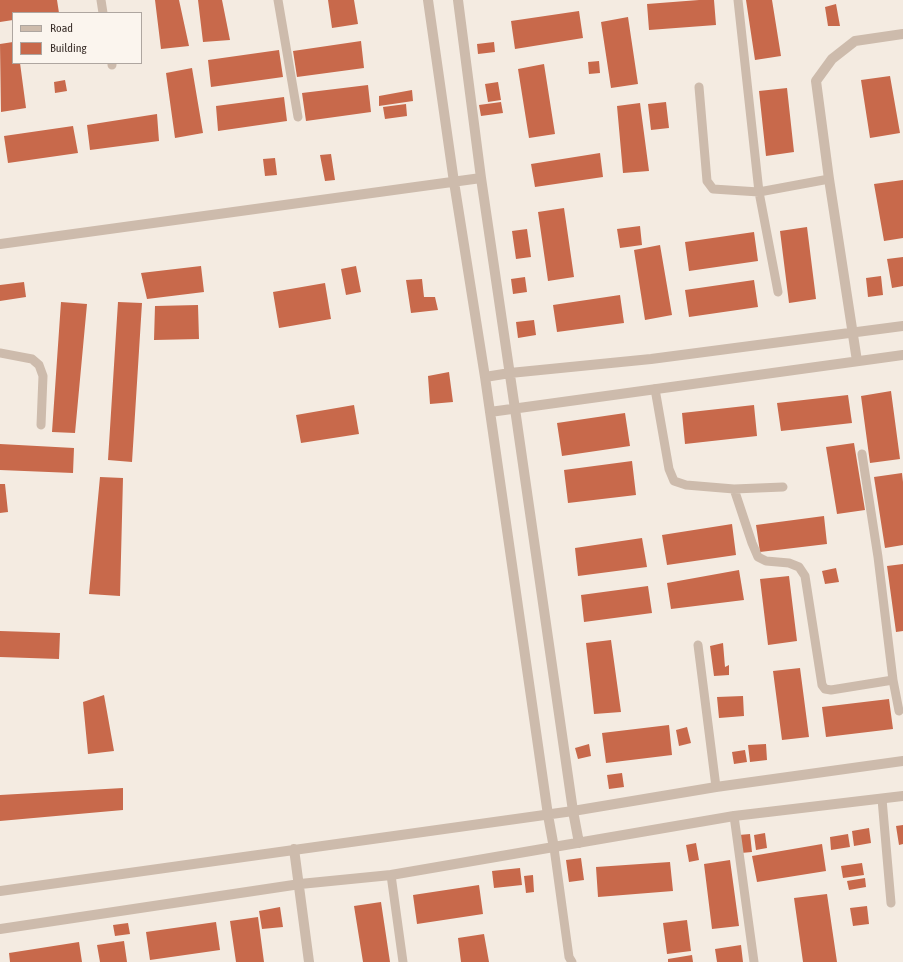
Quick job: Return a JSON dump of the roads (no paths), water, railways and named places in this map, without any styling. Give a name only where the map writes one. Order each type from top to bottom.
[{"type":"street","points":[[428,0],[554,848]]},
{"type":"street","points":[[458,0],[480,178],[510,373],[573,811],[579,843]]},
{"type":"street","points":[[857,361],[816,81],[832,59],[855,41],[903,34]]},
{"type":"street","points":[[0,244],[480,178]]},
{"type":"street","points":[[485,377],[510,373],[651,359],[903,326]]},
{"type":"street","points":[[490,412],[903,355]]},
{"type":"street","points":[[0,891],[294,849],[548,815],[716,787],[903,761]]},
{"type":"street","points":[[0,929],[300,884],[391,875],[734,816],[903,796]]},
{"type":"street","points":[[294,849],[300,884],[309,962]]},
{"type":"lane","points":[[101,0],[103,12]]},
{"type":"lane","points":[[278,0],[298,117]]},
{"type":"lane","points":[[738,0],[759,192],[778,292]]},
{"type":"lane","points":[[699,87],[707,181],[713,189],[759,192],[830,179]]},
{"type":"lane","points":[[0,353],[32,359],[39,365],[43,376],[41,424]]},
{"type":"lane","points":[[655,389],[669,469],[674,481],[686,485],[734,489],[783,487]]},
{"type":"lane","points":[[862,454],[878,557],[894,680],[900,711]]},
{"type":"lane","points":[[734,489],[758,557],[766,562],[789,563],[799,567],[805,576],[822,685],[825,689],[831,690],[894,680]]},
{"type":"lane","points":[[698,645],[716,787]]},
{"type":"lane","points":[[882,799],[891,903]]},
{"type":"lane","points":[[734,816],[754,962]]},
{"type":"lane","points":[[554,848],[569,957],[572,962]]},
{"type":"lane","points":[[391,875],[404,962]]}]
